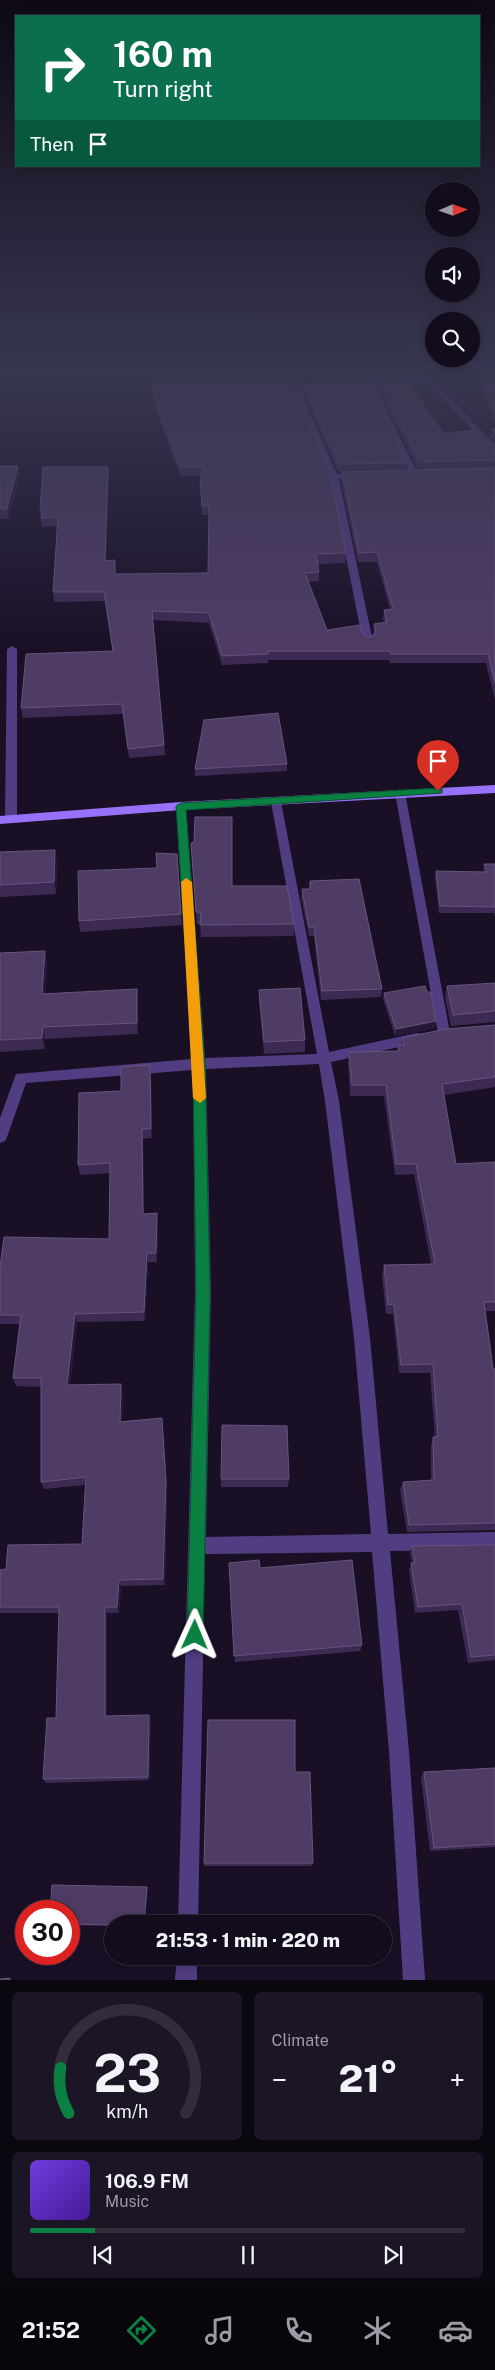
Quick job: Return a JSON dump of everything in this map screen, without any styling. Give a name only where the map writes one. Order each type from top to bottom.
[{"type":"street","points":[[329,464],[334,476],[368,642]]},
{"type":"street","points":[[409,464],[414,474]]},
{"type":"street","points":[[334,476],[369,475]]},
{"type":"street","points":[[12,649],[5,819],[181,806],[495,789]]},
{"type":"street","points":[[400,793],[444,1032]]},
{"type":"street","points":[[276,802],[332,1101],[362,1338],[382,1544],[414,1980]]},
{"type":"street","points":[[181,806],[199,1064],[203,1292],[188,1915]]},
{"type":"street","points":[[0,1136],[21,1078],[61,1073],[199,1064],[323,1059],[444,1032],[461,1031]]},
{"type":"street","points":[[197,1546],[495,1541]]},
{"type":"street","points":[[186,1980],[187,1965]]},
{"type":"building","points":[[179,464],[327,464],[346,553],[316,554],[319,572],[305,573],[327,630],[360,625],[363,634],[370,637],[376,633],[374,624],[387,622],[384,610],[393,609],[377,552],[359,553],[342,472],[495,468],[495,683],[488,654],[391,654],[390,651],[268,651],[268,654],[222,656],[209,613],[152,611],[164,745],[128,749],[122,704],[21,708],[26,654],[113,651],[104,592],[53,592],[58,517],[41,518],[43,467],[108,467],[105,561],[115,560],[115,574],[208,573],[209,506],[202,506],[200,479],[204,467],[180,467]]},
{"type":"building","points":[[0,466],[18,466],[7,509],[0,509]]},
{"type":"building","points":[[278,713],[287,764],[195,769],[204,720]]},
{"type":"building","points":[[195,817],[232,817],[232,886],[287,886],[294,924],[200,925],[201,912],[196,912],[191,843],[194,842]]},
{"type":"building","points":[[55,850],[54,882],[0,885],[0,852]]},
{"type":"building","points":[[156,853],[177,854],[181,914],[79,921],[78,871],[157,868]]},
{"type":"building","points":[[484,864],[495,864],[495,907],[440,906],[436,871],[487,872]]},
{"type":"building","points":[[359,879],[382,989],[322,991],[314,927],[309,927],[302,889],[310,889],[310,881]]},
{"type":"building","points":[[45,951],[42,994],[137,989],[137,1023],[43,1027],[42,1038],[0,1040],[0,953]]},
{"type":"building","points":[[495,983],[495,1011],[453,1015],[447,986]]},
{"type":"building","points":[[425,986],[427,992],[431,992],[436,1021],[396,1029],[384,993]]},
{"type":"building","points":[[300,988],[305,1040],[264,1042],[259,990]]},
{"type":"building","points":[[495,1025],[495,1077],[442,1084],[456,1164],[495,1162],[495,1302],[484,1302],[493,1369],[495,1369],[495,1523],[409,1525],[403,1482],[434,1480],[433,1437],[438,1437],[433,1364],[401,1365],[394,1304],[388,1305],[384,1265],[435,1264],[416,1164],[396,1164],[386,1085],[352,1085],[349,1052],[399,1051],[398,1045],[404,1044],[402,1038],[446,1029]]},
{"type":"building","points":[[150,1065],[151,1129],[142,1129],[143,1214],[157,1213],[156,1253],[147,1253],[144,1312],[75,1314],[67,1385],[121,1384],[120,1422],[162,1418],[166,1481],[163,1579],[119,1580],[117,1607],[105,1607],[105,1716],[149,1715],[148,1777],[43,1779],[47,1718],[56,1718],[59,1607],[0,1607],[0,1570],[6,1569],[8,1545],[82,1544],[86,1477],[41,1482],[41,1378],[13,1378],[21,1315],[0,1315],[0,1267],[4,1237],[109,1239],[110,1163],[78,1165],[79,1093],[121,1091],[121,1067]]},
{"type":"building","points":[[222,1425],[287,1426],[289,1479],[221,1479]]},
{"type":"building","points":[[495,1545],[495,1655],[471,1657],[462,1604],[418,1607],[411,1563],[415,1563],[412,1546]]},
{"type":"building","points":[[259,1560],[260,1568],[352,1560],[362,1645],[234,1656],[229,1563]]},
{"type":"building","points":[[208,1720],[295,1720],[295,1772],[310,1772],[313,1863],[204,1863]]},
{"type":"building","points":[[495,1768],[495,1844],[434,1848],[424,1772]]},
{"type":"building","points":[[52,1885],[147,1887],[145,1915],[104,1915],[104,1925],[80,1924],[80,1900],[51,1900]]},
{"type":"slow traffic","points":[[186,882],[200,1098]]},
{"type":"route","points":[[195,1635],[203,1292],[199,1064],[181,806],[276,802],[438,791]]}]
